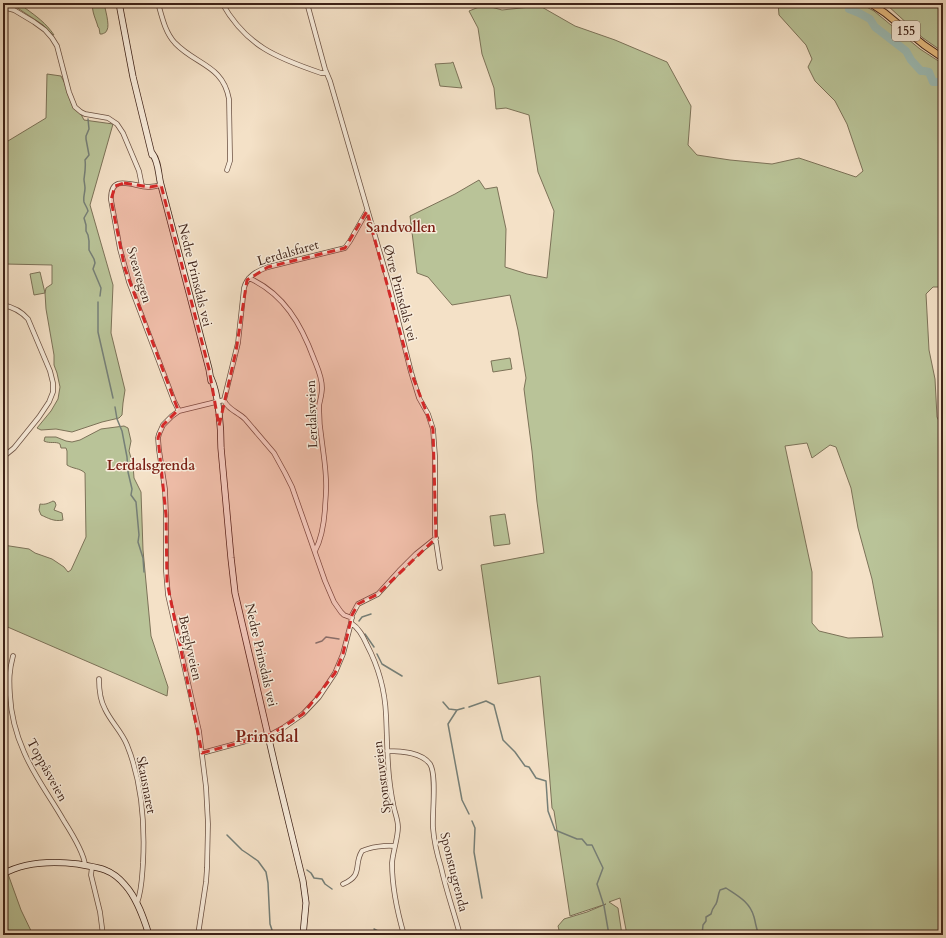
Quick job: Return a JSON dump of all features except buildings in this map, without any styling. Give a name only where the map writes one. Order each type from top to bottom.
[{"type":"main road","name":"Nedre Prinsdals vei","points":[[119,3],[133,77],[152,153],[159,171],[159,177],[214,385],[215,402],[221,436],[235,590],[304,886],[306,903],[303,935]]},
{"type":"main road","name":"155","points":[[870,3],[943,58]]},
{"type":"main road","points":[[3,874],[21,867],[51,862],[84,865],[106,871],[126,886],[137,902],[149,935]]},
{"type":"street","points":[[158,3],[168,33],[176,43],[186,52],[216,72],[223,81],[229,99],[230,155],[227,170]]},
{"type":"street","points":[[222,3],[244,33],[260,47],[286,61],[321,73],[326,73]]},
{"type":"street","name":"Øvre Prinsdals vei","points":[[307,3],[326,73],[330,81],[391,291],[411,372],[419,398],[428,414],[433,429],[435,456],[434,510],[440,568]]},
{"type":"street","points":[[3,7],[14,10],[34,22],[45,30],[52,38],[57,46],[68,92],[75,107],[85,114],[108,118],[117,124],[123,133],[139,171],[142,186]]},
{"type":"street","name":"Sveavegen","points":[[161,184],[150,187],[126,182],[118,184],[112,190],[111,200],[120,249],[129,282],[179,411]]},
{"type":"street","name":"Lerdalsfaret","points":[[224,400],[238,344],[244,288],[249,278],[258,270],[345,248],[367,211]]},
{"type":"street","name":"Lerdalsveien","points":[[249,278],[264,286],[288,308],[310,346],[321,376],[322,398],[319,417],[326,478],[326,492],[323,525],[315,550]]},
{"type":"street","points":[[3,304],[17,309],[28,319],[50,371],[53,388],[51,398],[45,409],[14,448],[3,457]]},
{"type":"street","points":[[215,402],[224,400]]},
{"type":"street","name":"Sponstuveien","points":[[224,400],[226,406],[241,415],[274,453],[292,487],[335,606],[351,620],[372,655],[382,687],[386,715],[387,751],[391,796],[398,825],[392,863],[393,883],[404,935]]},
{"type":"street","name":"Berglyveien","points":[[198,935],[206,882],[208,854],[207,797],[199,731],[170,605],[167,582],[165,489],[158,438],[163,425],[179,411],[215,402]]},
{"type":"street","points":[[202,753],[274,734],[310,708],[324,691],[340,663],[352,615],[358,604],[378,594],[416,554],[436,538]]},
{"type":"street","name":"Toppåsveien","points":[[13,656],[9,677],[11,708],[16,729],[24,752],[67,825],[84,858],[84,865]]},
{"type":"street","name":"Skausnaret","points":[[99,679],[104,708],[127,745],[134,766],[140,797],[144,829],[144,852],[140,896],[137,902]]},
{"type":"street","name":"Sponstugrenda","points":[[387,751],[416,755],[429,763],[432,768],[434,779],[434,838],[441,870],[460,935]]},
{"type":"street","points":[[343,884],[350,880],[356,873],[359,856],[362,851],[394,846]]},
{"type":"street","points":[[92,867],[91,875],[100,912],[103,935]]},
{"type":"highlighted area","points":[[124,183],[150,187],[161,185],[209,369],[219,426],[236,351],[247,280],[268,267],[345,248],[367,211],[411,372],[433,429],[436,538],[378,594],[358,604],[352,615],[343,654],[335,673],[303,714],[272,734],[202,753],[167,582],[166,515],[158,438],[163,425],[178,410],[125,269],[111,200],[115,186]]},
{"type":"green space","points":[[10,3],[27,3],[25,8],[44,23],[54,35],[43,25]]},
{"type":"green space","points":[[93,3],[104,3],[108,28],[106,32],[102,34],[100,34],[94,15]]},
{"type":"green space","points":[[778,3],[859,3],[874,11],[920,49],[943,64],[943,287],[933,287],[926,294],[929,350],[935,379],[937,417],[943,429],[943,935],[627,935],[620,898],[609,902],[618,908],[622,935],[562,935],[560,934],[558,926],[564,919],[606,904],[570,916],[554,811],[552,808],[540,676],[498,684],[481,565],[544,553],[524,389],[526,378],[518,330],[510,295],[452,305],[428,277],[417,273],[410,216],[455,194],[479,180],[485,189],[497,187],[506,229],[505,267],[547,278],[554,211],[538,172],[529,115],[506,108],[496,109],[494,88],[482,54],[478,28],[469,11],[484,5],[502,10],[540,6],[575,26],[615,40],[667,62],[691,106],[688,145],[697,155],[772,164],[799,158],[856,177],[863,171],[847,124],[835,101],[815,81],[808,67],[812,59],[806,45],[779,15]],"holes":[[[807,443],[812,458],[830,445],[836,447],[851,488],[858,528],[872,579],[883,637],[848,638],[819,631],[812,623],[812,572],[785,446]]]},
{"type":"green space","points":[[886,3],[943,3],[943,52],[923,38]]},
{"type":"green space","points":[[453,62],[462,88],[440,86],[435,64]]},
{"type":"green space","points":[[47,74],[61,76],[84,120],[113,124],[90,205],[113,285],[111,333],[125,390],[122,415],[119,418],[72,432],[56,429],[41,430],[37,428],[51,411],[58,399],[60,387],[54,365],[54,355],[46,309],[46,288],[52,284],[52,265],[5,264],[3,237],[3,144],[46,118]]},
{"type":"green space","points":[[40,272],[45,293],[34,295],[30,274]]},
{"type":"green space","points":[[510,358],[512,369],[493,372],[491,361]]},
{"type":"green space","points":[[124,426],[128,428],[131,441],[129,451],[133,465],[134,478],[141,492],[143,550],[151,636],[168,687],[167,696],[3,625],[3,545],[29,549],[35,553],[52,559],[64,567],[68,572],[71,570],[86,537],[85,473],[67,465],[66,448],[61,448],[60,444],[58,443],[44,441],[45,437],[56,437],[72,442],[80,440],[101,429]]},
{"type":"green space","points":[[53,501],[56,505],[54,510],[62,513],[63,520],[54,520],[41,515],[39,510],[40,504]]},
{"type":"green space","points":[[505,514],[510,544],[494,546],[490,516]]},
{"type":"green space","points":[[8,874],[21,910],[33,935],[3,935],[3,878]]},
{"type":"waterway","points":[[849,9],[870,19],[875,27],[906,51],[911,60],[921,71],[929,72],[933,82],[943,82]]},
{"type":"waterway","points":[[88,119],[89,129],[86,139],[89,155],[85,160],[84,179],[84,202],[88,211],[84,218],[89,241],[89,250],[95,263],[93,269],[101,288],[100,296]]},
{"type":"waterway","points":[[98,302],[98,332],[113,398]]},
{"type":"waterway","points":[[115,407],[117,419],[122,431],[127,457],[128,472],[132,489],[131,495],[136,502],[139,535],[138,542],[143,558],[144,572]]},
{"type":"waterway","points":[[359,621],[362,617],[371,614]]},
{"type":"waterway","points":[[365,634],[374,647]]},
{"type":"waterway","points":[[316,643],[322,641],[326,637],[339,639]]},
{"type":"waterway","points":[[377,654],[382,664],[402,676]]},
{"type":"waterway","points":[[469,707],[486,701],[494,705],[503,740],[515,752],[525,766],[529,767],[536,778],[546,781],[548,811],[555,830],[577,839],[582,839],[587,845],[592,845],[603,868],[597,884],[604,906],[609,935]]},
{"type":"waterway","points":[[443,702],[449,709],[457,710],[464,708]]},
{"type":"waterway","points":[[457,710],[448,724],[462,800],[469,814]]},
{"type":"waterway","points":[[472,821],[475,828],[474,852],[482,898]]},
{"type":"waterway","points":[[227,835],[242,850],[258,861],[266,872],[272,935]]},
{"type":"waterway","points":[[307,870],[314,878],[322,879],[325,884],[332,889]]},
{"type":"waterway","points":[[702,935],[706,917],[711,914],[717,902],[720,890],[726,888],[747,903],[750,907],[759,935]]},
{"type":"waterway","points":[[374,929],[383,935]]},
{"type":"district","name":"Sandvollen","points":[[401,227]]},
{"type":"district","name":"Lerdalsgrenda","points":[[151,465]]},
{"type":"district","name":"Prinsdal","points":[[267,736]]}]
